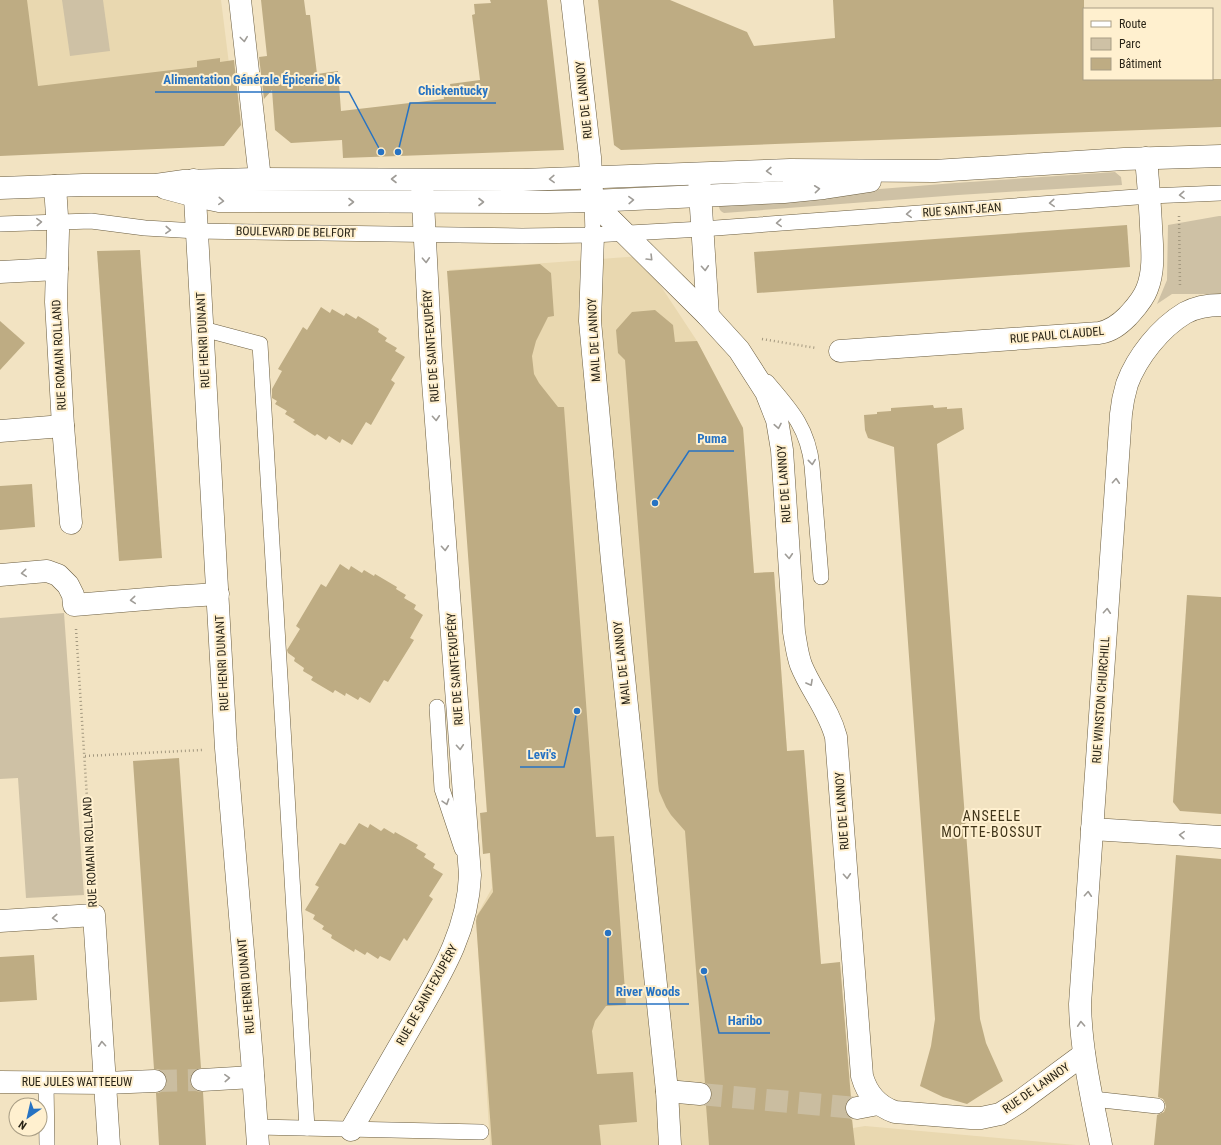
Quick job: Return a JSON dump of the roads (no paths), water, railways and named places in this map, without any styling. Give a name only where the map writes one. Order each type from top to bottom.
[{"type":"street","points":[[240,0],[260,179]]},
{"type":"street","name":"RUE DE LANNOY","points":[[572,0],[591,177],[592,201],[708,316],[739,350],[766,392],[777,420],[782,450],[795,641],[802,668],[829,717],[836,737],[862,1076],[868,1091],[878,1104],[890,1110],[908,1114],[971,1118],[992,1116],[1010,1108],[1084,1054]]},
{"type":"street","points":[[0,188],[156,185],[194,188],[260,179],[523,180],[803,170],[934,171],[1146,158],[1221,156]]},
{"type":"street","name":"RUE PAUL CLAUDEL","points":[[840,352],[1108,332],[1123,321],[1138,305],[1147,290],[1150,280],[1153,253],[1146,158]]},
{"type":"street","points":[[194,188],[219,202],[592,201],[784,192],[824,188],[934,171]]},
{"type":"street","points":[[699,174],[708,316]]},
{"type":"street","name":"RUE DE SAINT-EXUPÉRY","points":[[351,1130],[444,969],[451,954],[463,923],[467,906],[470,875],[432,363],[422,180]]},
{"type":"street","name":"RUE ROMAIN ROLLAND","points":[[55,186],[57,221],[56,302],[63,426],[71,523]]},
{"type":"street","name":"RUE HENRI DUNANT","points":[[194,188],[226,748],[257,1136]]},
{"type":"street","name":"MAIL DE LANNOY","points":[[593,235],[590,321],[612,561],[667,1091],[670,1145]]},
{"type":"street","points":[[0,272],[57,269]]},
{"type":"street","name":"RUE WINSTON CHURCHILL","points":[[1101,1145],[1084,1054],[1080,1004],[1120,422],[1123,399],[1128,383],[1138,362],[1152,342],[1167,327],[1186,313],[1204,307],[1221,305]]},
{"type":"street","points":[[0,430],[63,426]]},
{"type":"street","points":[[0,575],[47,571],[58,575],[68,584],[73,595],[74,605],[218,594]]},
{"type":"street","points":[[1092,829],[1221,837]]},
{"type":"street","name":"RUE ROMAIN ROLLAND","points":[[0,921],[94,916],[108,1145]]},
{"type":"street","points":[[202,1080],[253,1077]]},
{"type":"street","name":"RUE JULES WATTEEUW","points":[[0,1082],[105,1083],[155,1081]]},
{"type":"street","points":[[667,1091],[700,1094]]},
{"type":"street","points":[[857,1108],[878,1104]]},
{"type":"lane","name":"RUE SAINT-JEAN","points":[[593,235],[702,229],[1150,196],[1221,193]]},
{"type":"lane","name":"RUE DE LANNOY","points":[[592,201],[593,235]]},
{"type":"lane","name":"BOULEVARD DE BELFORT","points":[[0,224],[91,221],[145,228],[197,231],[522,236],[593,235]]},
{"type":"lane","points":[[202,329],[260,344],[308,1128]]},
{"type":"lane","points":[[739,350],[790,408],[808,439],[811,452],[821,578]]},
{"type":"lane","points":[[437,707],[442,789],[470,875]]},
{"type":"lane","points":[[46,1083],[47,1145]]},
{"type":"lane","points":[[1093,1099],[1157,1106]]},
{"type":"lane","points":[[257,1136],[308,1128],[481,1132]]},
{"type":"tunnel","points":[[155,1081],[202,1080]]},
{"type":"tunnel","points":[[700,1094],[857,1108]]},
{"type":"place","name":"Alimentation Générale Épicerie Dk","points":[[381,152]]},
{"type":"place","name":"Chickentucky","points":[[398,152]]},
{"type":"place","name":"Puma","points":[[655,503]]},
{"type":"place","name":"Levi's","points":[[577,711]]},
{"type":"place","name":"River Woods","points":[[608,933]]},
{"type":"place","name":"Haribo","points":[[704,971]]},
{"type":"district","name":"ANSEELE MOTTE-BOSSUT","points":[[992,824]]}]
